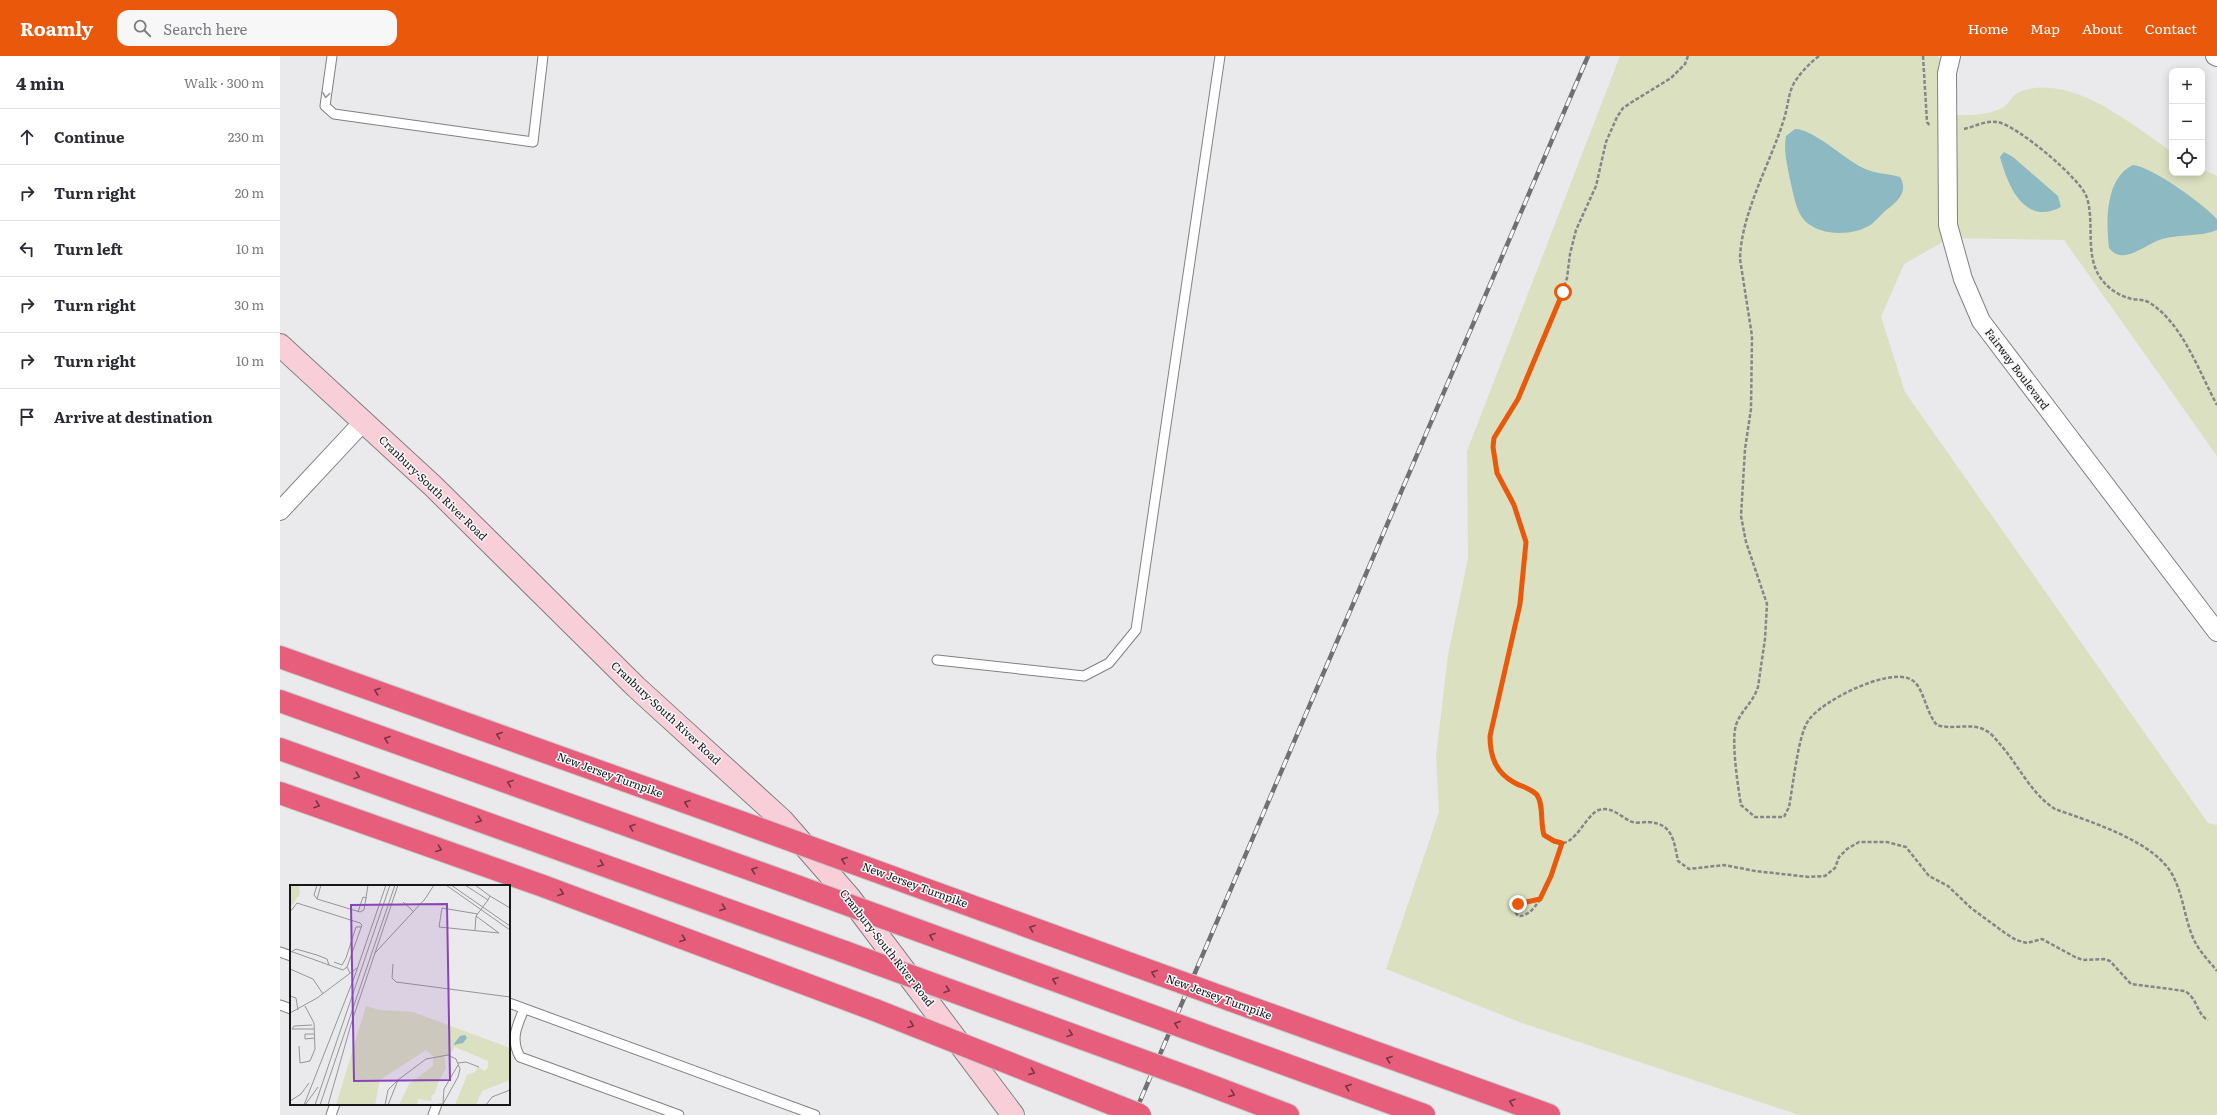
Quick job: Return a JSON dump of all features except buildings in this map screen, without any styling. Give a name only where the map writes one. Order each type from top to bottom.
[{"type":"highway","name":"New Jersey Turnpike","points":[[280,657],[1549,1115]]},
{"type":"highway","points":[[280,701],[791,884],[1424,1115]]},
{"type":"highway","points":[[280,749],[845,952],[1288,1115]]},
{"type":"highway","points":[[280,793],[535,884],[875,1010],[1140,1115]]},
{"type":"main road","name":"Cranbury-South River Road","points":[[280,345],[364,421],[636,687],[782,820],[850,898],[1013,1115]]},
{"type":"street","name":"Fairway Boulevard","points":[[1951,56],[1947,73],[1948,225],[1963,279],[1981,321],[2217,632]]},
{"type":"street","points":[[280,511],[364,421]]},
{"type":"lane","points":[[332,56],[325,106],[334,114],[533,142],[543,56]]},
{"type":"lane","points":[[937,660],[1084,676],[1109,663],[1136,630],[1220,56]]},
{"type":"lane","points":[[280,952],[290,956]]},
{"type":"lane","points":[[510,1004],[815,1115]]},
{"type":"lane","points":[[280,1005],[290,1009]]},
{"type":"lane","points":[[524,1009],[514,1035],[514,1047],[520,1057],[679,1115]]},
{"type":"lane","points":[[331,1115],[335,1105]]},
{"type":"lane","points":[[433,1115],[437,1105]]},
{"type":"path","points":[[1688,56],[1685,64],[1671,78],[1623,108],[1617,116],[1606,142],[1596,186],[1576,230],[1570,254],[1567,278],[1558,304],[1518,399],[1498,429],[1493,447],[1497,473],[1514,505],[1526,542],[1520,604],[1490,736],[1490,750],[1500,772],[1515,783],[1532,790],[1537,796],[1544,835],[1554,841],[1562,843],[1576,836],[1591,816],[1598,810],[1605,809],[1619,814],[1632,822],[1660,824],[1667,828],[1675,843],[1678,862],[1689,869],[1724,865],[1755,871],[1809,877],[1825,876],[1835,868],[1839,857],[1847,849],[1859,842],[1882,841],[1906,847],[1929,876],[1948,886],[1971,908],[2016,940],[2027,943],[2042,939],[2083,960],[2104,959],[2110,961],[2131,984],[2185,991],[2192,996],[2200,1013],[2208,1020]]},
{"type":"path","points":[[1819,56],[1807,67],[1793,85],[1784,120],[1747,222],[1741,246],[1741,265],[1752,336],[1751,409],[1745,449],[1741,516],[1753,564],[1765,594],[1768,615],[1755,698],[1742,713],[1735,730],[1741,805],[1755,816],[1784,818],[1789,807],[1802,735],[1808,720],[1822,708],[1867,683],[1898,676],[1910,678],[1918,684],[1928,712],[1937,724],[1942,726],[1983,729],[1991,734],[2014,759],[2047,804],[2117,834],[2156,855],[2164,862],[2175,879],[2195,943],[2217,971]]},
{"type":"path","points":[[1923,56],[1927,122],[1929,126],[1935,128],[1962,130],[1988,122],[2003,123],[2010,126],[2073,176],[2087,197],[2091,244],[2101,279],[2112,290],[2123,296],[2148,301],[2164,314],[2191,352],[2217,405]]},
{"type":"path","points":[[1540,899],[1518,904],[1516,909],[1518,916],[1527,915],[1540,899],[1551,876],[1562,843]]},
{"type":"green space","points":[[1620,56],[1937,56],[1944,62],[1945,115],[1982,114],[2004,107],[2019,92],[2039,88],[2059,89],[2080,95],[2100,104],[2139,128],[2169,150],[2169,176],[2205,176],[2205,170],[2217,176],[2217,456],[2064,240],[1950,238],[1904,264],[1881,317],[1905,392],[2208,823],[2217,825],[2217,1115],[1799,1115],[1522,1023],[1386,969],[1439,812],[1436,756],[1448,655],[1468,558],[1467,451]]},
{"type":"water","points":[[1795,129],[1802,130],[1820,139],[1854,163],[1866,169],[1900,177],[1903,187],[1900,196],[1894,204],[1872,224],[1865,228],[1847,233],[1838,233],[1820,230],[1812,226],[1805,221],[1797,209],[1786,160],[1786,136]]},
{"type":"water","points":[[2004,152],[2013,157],[2058,196],[2061,207],[2048,211],[2037,211],[2028,207],[2020,200],[2013,191],[2003,168],[2000,157]]},
{"type":"water","points":[[2133,165],[2142,167],[2165,179],[2201,205],[2217,219],[2217,230],[2204,234],[2176,236],[2162,239],[2135,252],[2125,255],[2118,255],[2112,251],[2109,248],[2108,238],[2109,202],[2112,190],[2117,180],[2124,171]]},
{"type":"railway","points":[[1134,1115],[1588,56]]},
{"type":"route","points":[[1518,904],[1521,902],[1540,899],[1551,876],[1562,843],[1547,838],[1544,835],[1541,827],[1540,808],[1537,796],[1532,790],[1506,778],[1495,764],[1490,750],[1490,736],[1520,604],[1526,542],[1521,521],[1497,473],[1493,447],[1494,438],[1498,429],[1518,399],[1543,336],[1563,292]]}]
